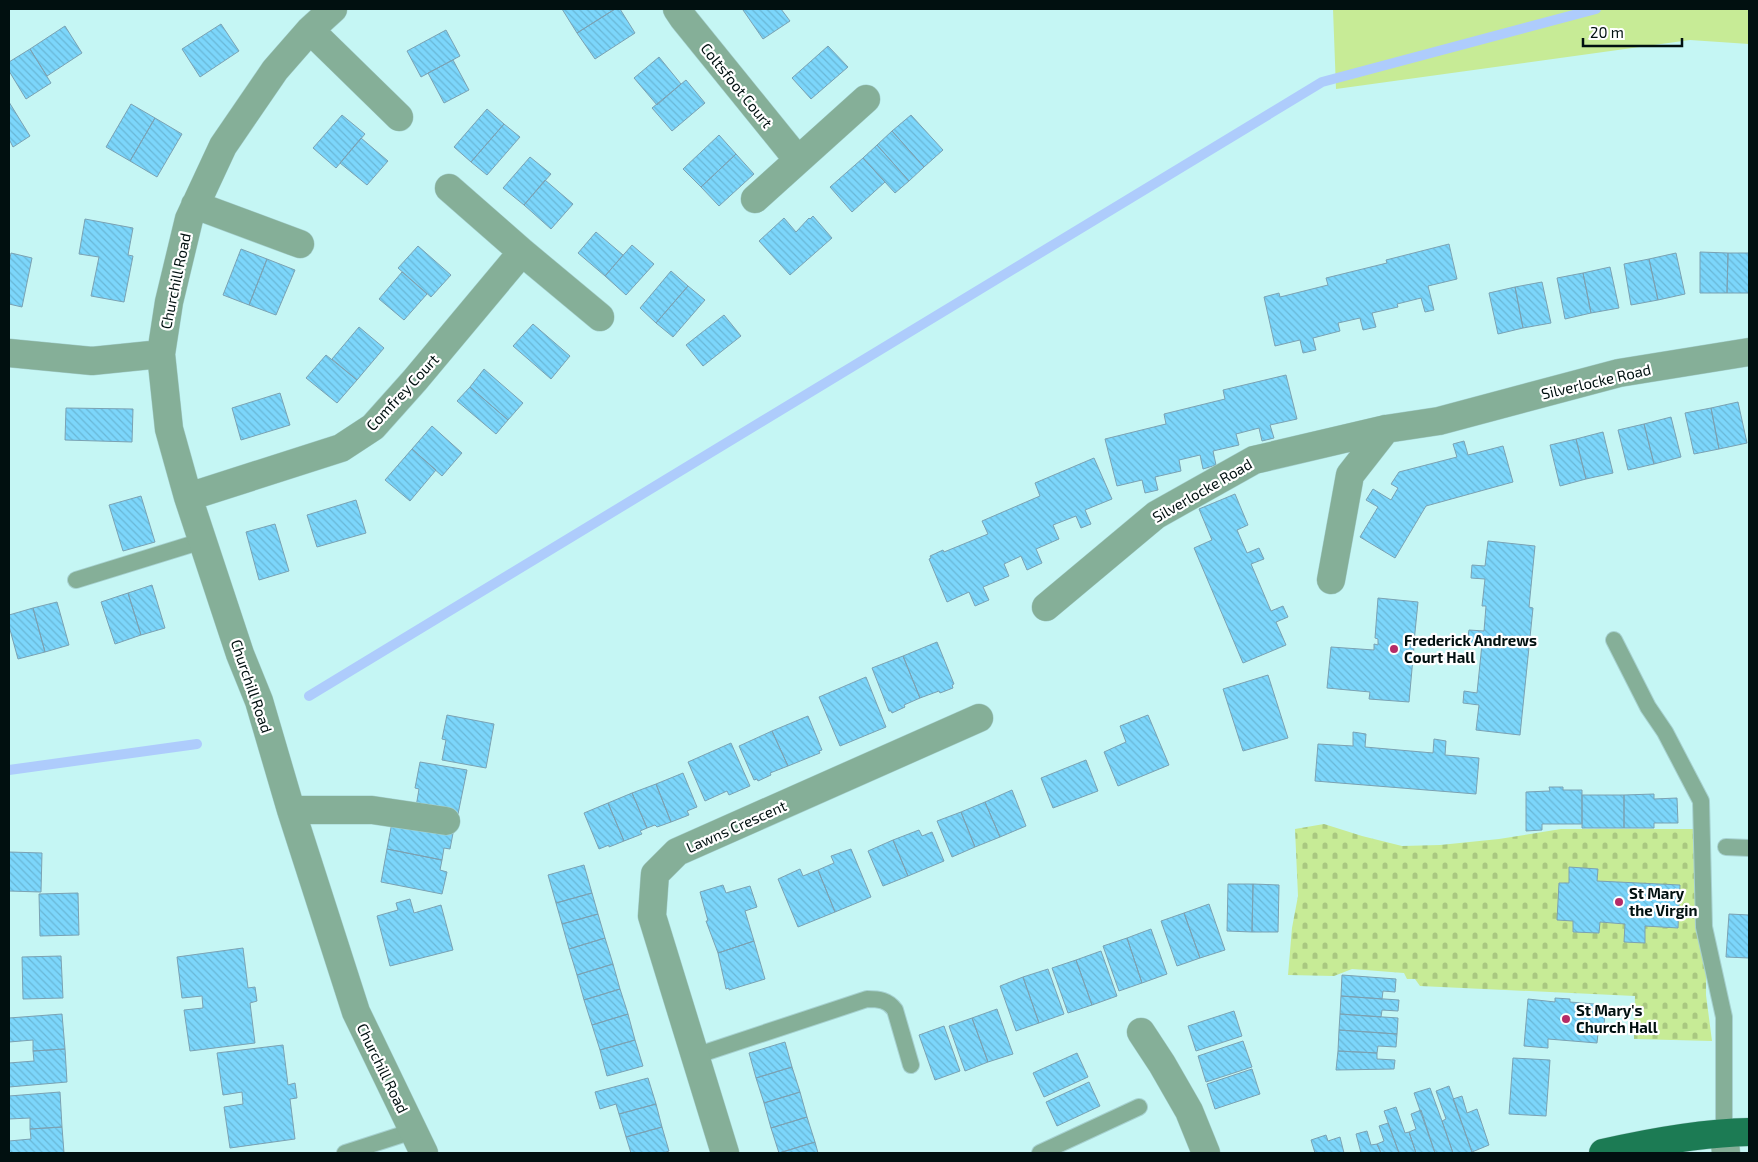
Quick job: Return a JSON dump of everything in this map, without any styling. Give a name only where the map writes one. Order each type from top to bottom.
[{"type":"main road","points":[[1603,1153],[1670,1139],[1733,1140]]},
{"type":"street","name":"Churchill Road","points":[[332,9],[310,30],[275,70],[223,146],[189,219],[169,302],[161,354],[169,429],[188,497],[240,654],[260,701],[291,810],[356,1012],[419,1142]]},
{"type":"street","name":"Coltsfoot Court","points":[[678,9],[683,18],[798,160]]},
{"type":"street","points":[[310,30],[399,117]]},
{"type":"street","points":[[755,199],[866,99]]},
{"type":"street","points":[[450,188],[522,252],[600,316]]},
{"type":"street","points":[[196,205],[300,244]]},
{"type":"street","name":"Comfrey Court","points":[[188,497],[341,448],[373,427],[415,380],[522,252]]},
{"type":"street","name":"Silverlocke Road","points":[[1046,607],[1156,515],[1254,460],[1386,429],[1439,421],[1619,373],[1749,352]]},
{"type":"street","points":[[9,354],[92,361],[161,354]]},
{"type":"street","points":[[1332,580],[1350,475],[1386,429]]},
{"type":"street","name":"Lawns Crescent","points":[[725,1153],[652,916],[655,874],[677,852],[979,718]]},
{"type":"street","points":[[291,810],[372,810],[446,821]]},
{"type":"street","points":[[1141,1032],[1189,1111],[1206,1153]]},
{"type":"lane","points":[[76,580],[202,541]]},
{"type":"lane","points":[[1614,640],[1701,800],[1704,928],[1724,1017],[1733,1140]]},
{"type":"lane","points":[[1726,847],[1749,848]]},
{"type":"lane","points":[[695,1056],[867,999],[878,999],[890,1003],[895,1010],[911,1065]]},
{"type":"lane","points":[[1040,1153],[1139,1107]]},
{"type":"lane","points":[[345,1153],[419,1142]]},
{"type":"green space","points":[[1333,9],[1749,9],[1749,44],[1690,40],[1336,89]]},
{"type":"green space","points":[[1324,824],[1402,846],[1440,845],[1499,839],[1561,829],[1703,829],[1707,863],[1706,995],[1712,1041],[1634,1039],[1635,996],[1420,986],[1415,979],[1407,979],[1404,973],[1352,969],[1334,976],[1288,975],[1292,928],[1298,896],[1295,829]]},
{"type":"building","points":[[562,9],[615,9],[577,33]]},
{"type":"building","points":[[615,9],[620,9],[635,33],[595,59],[577,33]]},
{"type":"building","points":[[781,9],[790,21],[763,39],[743,10]]},
{"type":"building","points":[[221,24],[239,51],[200,77],[182,49]]},
{"type":"building","points":[[65,26],[82,53],[47,76],[30,49]]},
{"type":"building","points":[[446,30],[460,56],[421,77],[407,51]]},
{"type":"building","points":[[828,46],[848,67],[811,99],[792,78]]},
{"type":"building","points":[[30,49],[51,83],[26,99],[9,71],[9,62]]},
{"type":"building","points":[[659,57],[681,84],[657,105],[634,78]]},
{"type":"building","points":[[453,60],[469,90],[444,103],[428,73]]},
{"type":"building","points":[[686,80],[705,103],[672,131],[652,108]]},
{"type":"building","points":[[9,102],[30,136],[13,147],[9,139]]},
{"type":"building","points":[[131,104],[155,118],[130,161],[106,147]]},
{"type":"building","points":[[487,109],[504,124],[471,162],[454,147]]},
{"type":"building","points":[[342,115],[365,134],[336,168],[313,148]]},
{"type":"building","points":[[911,115],[943,150],[924,167],[892,131]]},
{"type":"building","points":[[155,118],[182,134],[157,177],[130,161]]},
{"type":"building","points":[[504,124],[520,137],[487,175],[471,162]]},
{"type":"building","points":[[892,131],[924,167],[909,181],[877,145]]},
{"type":"building","points":[[719,135],[736,154],[701,187],[683,169]]},
{"type":"building","points":[[361,138],[388,161],[367,185],[340,163]]},
{"type":"building","points":[[877,145],[909,181],[895,193],[863,158]]},
{"type":"building","points":[[736,154],[754,174],[719,206],[701,187]]},
{"type":"building","points":[[530,157],[551,174],[524,205],[503,188]]},
{"type":"building","points":[[863,158],[885,182],[852,212],[830,187]]},
{"type":"building","points":[[545,180],[573,204],[551,229],[524,205]]},
{"type":"building","points":[[813,216],[832,238],[790,275],[759,241],[784,218],[796,232]]},
{"type":"building","points":[[85,219],[133,228],[128,255],[133,256],[124,302],[91,296],[99,257],[79,254]]},
{"type":"building","points":[[596,232],[623,255],[605,276],[578,253]]},
{"type":"building","points":[[1449,244],[1457,279],[1428,286],[1434,310],[1425,312],[1421,298],[1397,304],[1398,307],[1372,313],[1376,327],[1363,330],[1360,318],[1338,323],[1340,331],[1313,338],[1316,350],[1303,353],[1300,340],[1275,346],[1264,297],[1279,293],[1280,297],[1328,285],[1326,278],[1387,263],[1386,260]]},
{"type":"building","points":[[632,245],[654,264],[626,295],[605,276]]},
{"type":"building","points":[[418,246],[451,275],[431,297],[398,268]]},
{"type":"building","points":[[241,249],[267,259],[249,305],[223,295]]},
{"type":"building","points":[[1700,252],[1728,253],[1727,293],[1700,293]]},
{"type":"building","points":[[11,253],[32,258],[22,307],[9,304],[9,263]]},
{"type":"building","points":[[1676,253],[1685,294],[1658,300],[1649,259]]},
{"type":"building","points":[[1728,253],[1749,253],[1749,293],[1727,293]]},
{"type":"building","points":[[267,259],[295,270],[276,315],[249,305]]},
{"type":"building","points":[[1649,259],[1658,300],[1631,305],[1624,264]]},
{"type":"building","points":[[1610,267],[1619,308],[1591,313],[1583,273]]},
{"type":"building","points":[[671,271],[688,286],[656,323],[640,308]]},
{"type":"building","points":[[402,272],[427,294],[404,320],[379,299]]},
{"type":"building","points":[[1583,273],[1591,313],[1565,319],[1557,278]]},
{"type":"building","points":[[1542,282],[1551,323],[1523,328],[1515,287]]},
{"type":"building","points":[[688,286],[705,300],[673,337],[656,323]]},
{"type":"building","points":[[1515,287],[1523,328],[1498,334],[1489,293]]},
{"type":"building","points":[[724,315],[741,336],[703,366],[686,345]]},
{"type":"building","points":[[533,324],[570,356],[551,379],[513,346]]},
{"type":"building","points":[[359,327],[384,348],[357,380],[332,359]]},
{"type":"building","points":[[326,355],[357,380],[337,403],[306,378]]},
{"type":"building","points":[[484,369],[523,403],[508,420],[470,387]]},
{"type":"building","points":[[1286,375],[1297,419],[1270,425],[1274,438],[1262,441],[1259,428],[1236,434],[1239,445],[1213,451],[1216,465],[1203,469],[1200,455],[1179,460],[1181,471],[1155,477],[1158,490],[1145,493],[1142,480],[1117,486],[1105,439],[1166,424],[1164,414],[1225,399],[1223,390]]},
{"type":"building","points":[[470,387],[508,420],[496,434],[457,401]]},
{"type":"building","points":[[280,393],[290,425],[241,440],[232,408]]},
{"type":"building","points":[[1738,402],[1747,443],[1719,449],[1711,408]]},
{"type":"building","points":[[66,408],[133,409],[132,442],[65,440]]},
{"type":"building","points":[[1711,408],[1719,449],[1694,454],[1685,413]]},
{"type":"building","points":[[1671,417],[1681,457],[1654,464],[1644,424]]},
{"type":"building","points":[[1644,424],[1654,464],[1628,470],[1618,430]]},
{"type":"building","points":[[432,426],[462,453],[442,476],[412,449]]},
{"type":"building","points":[[1603,432],[1613,473],[1586,479],[1576,439]]},
{"type":"building","points":[[1576,439],[1586,479],[1560,486],[1550,445]]},
{"type":"building","points":[[1464,441],[1468,455],[1503,446],[1513,482],[1426,506],[1395,558],[1360,537],[1378,507],[1366,500],[1373,489],[1391,500],[1398,488],[1391,484],[1399,472],[1457,457],[1453,444]]},
{"type":"building","points":[[412,449],[436,470],[410,501],[385,480]]},
{"type":"building","points":[[1094,458],[1112,499],[1085,510],[1091,524],[1081,528],[1076,516],[1053,525],[1059,539],[1036,549],[1042,563],[1027,570],[1021,556],[1004,564],[1009,576],[983,587],[989,600],[975,606],[969,592],[947,602],[929,559],[931,558],[930,556],[988,534],[982,521],[1040,496],[1035,483]]},
{"type":"building","points":[[1235,494],[1248,525],[1237,530],[1247,553],[1259,548],[1264,559],[1251,564],[1271,611],[1283,606],[1288,617],[1276,622],[1286,645],[1243,663],[1194,548],[1212,540],[1199,509]]},
{"type":"building","points":[[141,496],[155,542],[123,551],[109,505]]},
{"type":"building","points":[[356,500],[366,533],[317,547],[307,515]]},
{"type":"building","points":[[275,524],[289,571],[259,580],[246,532]]},
{"type":"building","points":[[1488,541],[1535,546],[1529,607],[1533,608],[1520,735],[1476,730],[1479,705],[1463,703],[1464,691],[1477,693],[1482,644],[1467,643],[1469,630],[1484,631],[1486,606],[1482,606],[1485,579],[1471,578],[1472,565],[1485,566]]},
{"type":"building","points":[[152,585],[165,628],[141,635],[128,593]]},
{"type":"building","points":[[128,593],[141,635],[115,644],[101,602]]},
{"type":"building","name":"Frederick Andrews Court Hall","points":[[1378,598],[1418,602],[1414,642],[1411,642],[1410,647],[1414,647],[1409,702],[1369,699],[1370,692],[1327,688],[1331,647],[1374,650],[1374,644],[1378,645],[1378,639],[1375,638]]},
{"type":"building","points":[[57,602],[69,645],[45,652],[33,608]]},
{"type":"building","points":[[33,608],[45,652],[18,659],[9,626],[9,615]]},
{"type":"building","points":[[937,642],[954,684],[952,685],[953,688],[920,698],[903,656]]},
{"type":"building","points":[[903,656],[920,698],[892,713],[889,711],[872,668]]},
{"type":"building","points":[[1268,675],[1288,738],[1243,751],[1223,689]]},
{"type":"building","points":[[866,677],[886,727],[840,746],[819,697]]},
{"type":"building","points":[[447,715],[494,724],[486,768],[442,760],[446,740],[442,739]]},
{"type":"building","points":[[1148,715],[1169,765],[1118,786],[1104,752],[1126,742],[1120,726]]},
{"type":"building","points":[[808,716],[822,750],[819,751],[820,753],[788,766],[772,731]]},
{"type":"building","points":[[772,731],[788,766],[770,773],[771,775],[758,781],[757,779],[754,780],[739,746]]},
{"type":"building","points":[[1353,732],[1366,734],[1365,747],[1433,753],[1434,739],[1446,741],[1445,755],[1479,758],[1476,794],[1315,781],[1318,744],[1353,746]]},
{"type":"building","points":[[731,743],[750,786],[729,795],[727,791],[705,801],[688,762]]},
{"type":"building","points":[[1086,760],[1098,791],[1053,808],[1041,778]]},
{"type":"building","points":[[420,762],[467,770],[458,814],[416,807],[419,789],[415,788]]},
{"type":"building","points":[[683,773],[697,807],[687,811],[689,815],[671,822],[656,784]]},
{"type":"building","points":[[656,784],[671,822],[647,828],[632,793]]},
{"type":"building","points":[[1549,787],[1563,787],[1563,790],[1582,790],[1582,824],[1542,824],[1542,830],[1526,831],[1526,792],[1550,791]]},
{"type":"building","points":[[1012,790],[1026,826],[1000,837],[985,802]]},
{"type":"building","points":[[632,793],[647,828],[640,831],[642,834],[624,841],[608,803]]},
{"type":"building","points":[[1654,794],[1654,799],[1677,798],[1678,823],[1654,823],[1654,828],[1624,828],[1624,795]]},
{"type":"building","points":[[1582,795],[1624,795],[1624,828],[1582,828]]},
{"type":"building","points":[[985,802],[1000,837],[975,847],[961,812]]},
{"type":"building","points":[[608,803],[624,841],[599,849],[584,813]]},
{"type":"building","points":[[961,812],[975,847],[952,857],[937,821]]},
{"type":"building","points":[[393,817],[454,828],[450,849],[444,848],[442,860],[387,849]]},
{"type":"building","points":[[919,830],[922,836],[932,832],[944,861],[908,876],[893,840]]},
{"type":"building","points":[[893,840],[908,876],[883,886],[868,851]]},
{"type":"building","points":[[387,849],[442,860],[440,870],[447,872],[442,894],[381,882]]},
{"type":"building","points":[[851,849],[871,897],[835,912],[818,870],[834,863],[831,856]]},
{"type":"building","points":[[9,852],[42,853],[41,892],[9,891]]},
{"type":"building","points":[[584,865],[592,893],[556,903],[548,875]]},
{"type":"building","name":"St Mary the Virgin","points":[[1569,867],[1598,869],[1597,881],[1680,885],[1678,928],[1645,926],[1645,943],[1624,942],[1625,924],[1600,922],[1599,933],[1573,932],[1573,921],[1557,920],[1559,883],[1569,883]]},
{"type":"building","points":[[800,869],[803,876],[818,870],[835,912],[798,927],[778,879]]},
{"type":"building","points":[[1228,884],[1253,884],[1252,932],[1227,931]]},
{"type":"building","points":[[1253,884],[1279,885],[1278,932],[1252,932]]},
{"type":"building","points":[[723,885],[726,893],[750,886],[757,907],[745,911],[754,941],[718,953],[706,921],[708,921],[700,892]]},
{"type":"building","points":[[78,893],[79,935],[40,936],[39,894]]},
{"type":"building","points":[[592,893],[598,914],[562,924],[556,903]]},
{"type":"building","points":[[410,899],[414,913],[441,905],[453,950],[390,966],[377,916],[398,910],[396,903]]},
{"type":"building","points":[[1209,904],[1225,950],[1200,958],[1184,913]]},
{"type":"building","points":[[1184,913],[1200,958],[1177,966],[1161,921]]},
{"type":"building","points":[[598,914],[605,938],[569,949],[562,924]]},
{"type":"building","points":[[1729,914],[1749,915],[1749,958],[1726,957]]},
{"type":"building","points":[[1151,929],[1167,974],[1142,983],[1127,938]]},
{"type":"building","points":[[605,938],[613,964],[577,975],[569,949]]},
{"type":"building","points":[[1127,938],[1142,983],[1119,991],[1103,946]]},
{"type":"building","points":[[754,941],[765,979],[729,990],[729,988],[726,989],[718,953]]},
{"type":"building","points":[[243,948],[248,988],[255,987],[257,1001],[250,1003],[255,1043],[190,1051],[184,1010],[203,1008],[202,996],[182,998],[177,957]]},
{"type":"building","points":[[1101,951],[1117,996],[1092,1005],[1076,960]]},
{"type":"building","points":[[61,956],[63,998],[23,999],[22,957]]},
{"type":"building","points":[[1076,960],[1092,1005],[1068,1013],[1052,968]]},
{"type":"building","points":[[613,964],[620,989],[584,1000],[577,975]]},
{"type":"building","points":[[1048,969],[1064,1014],[1039,1023],[1023,977]]},
{"type":"building","points":[[1342,975],[1396,979],[1395,992],[1383,991],[1382,999],[1341,996]]},
{"type":"building","points":[[1023,977],[1039,1023],[1016,1031],[1000,986]]},
{"type":"building","points":[[620,989],[628,1014],[592,1025],[584,1000]]},
{"type":"building","points":[[1341,996],[1399,1000],[1398,1011],[1382,1010],[1381,1017],[1340,1014]]},
{"type":"building","name":"St Mary's Church Hall","points":[[1555,998],[1570,999],[1570,1002],[1606,1005],[1603,1034],[1598,1033],[1597,1043],[1548,1039],[1548,1048],[1524,1046],[1528,999],[1555,1002]]},
{"type":"building","points":[[997,1009],[1013,1054],[988,1062],[972,1018]]},
{"type":"building","points":[[1234,1011],[1242,1036],[1196,1051],[1188,1026]]},
{"type":"building","points":[[62,1014],[65,1049],[33,1051],[33,1040],[9,1042],[9,1018]]},
{"type":"building","points":[[628,1014],[635,1040],[600,1050],[592,1025]]},
{"type":"building","points":[[1340,1014],[1398,1018],[1397,1034],[1339,1030]]},
{"type":"building","points":[[972,1018],[988,1062],[965,1071],[949,1026]]},
{"type":"building","points":[[944,1026],[960,1071],[935,1080],[919,1035]]},
{"type":"building","points":[[1339,1030],[1397,1034],[1396,1047],[1378,1046],[1377,1053],[1338,1051]]},
{"type":"building","points":[[635,1040],[643,1066],[607,1076],[600,1050]]},
{"type":"building","points":[[1243,1041],[1252,1067],[1206,1082],[1198,1056]]},
{"type":"building","points":[[785,1042],[792,1067],[756,1078],[749,1053]]},
{"type":"building","points":[[283,1045],[288,1085],[295,1083],[297,1098],[290,1099],[295,1139],[230,1148],[224,1107],[243,1104],[242,1092],[223,1095],[217,1053]]},
{"type":"building","points":[[65,1049],[67,1082],[9,1087],[9,1063],[34,1061],[33,1051]]},
{"type":"building","points":[[1338,1051],[1377,1053],[1377,1059],[1395,1060],[1394,1069],[1336,1070]]},
{"type":"building","points":[[1077,1053],[1088,1077],[1044,1097],[1033,1073]]},
{"type":"building","points":[[1513,1058],[1550,1060],[1546,1116],[1509,1114]]},
{"type":"building","points":[[792,1067],[800,1092],[764,1103],[756,1078]]},
{"type":"building","points":[[1252,1069],[1260,1094],[1215,1109],[1207,1084]]},
{"type":"building","points":[[648,1078],[656,1104],[619,1114],[616,1104],[600,1109],[595,1092]]},
{"type":"building","points":[[1089,1082],[1100,1106],[1057,1126],[1046,1102]]},
{"type":"building","points":[[1449,1086],[1472,1152],[1453,1153],[1442,1121],[1446,1119],[1436,1091]]},
{"type":"building","points":[[1430,1088],[1453,1153],[1435,1153],[1414,1093]]},
{"type":"building","points":[[60,1092],[62,1127],[30,1129],[30,1118],[9,1119],[9,1096]]},
{"type":"building","points":[[800,1092],[807,1117],[771,1128],[764,1103]]},
{"type":"building","points":[[1462,1096],[1467,1113],[1477,1109],[1489,1145],[1472,1152],[1453,1099]]},
{"type":"building","points":[[656,1104],[662,1127],[626,1137],[619,1114]]},
{"type":"building","points":[[1396,1107],[1405,1133],[1409,1132],[1416,1153],[1399,1153],[1384,1111]]},
{"type":"building","points":[[1421,1110],[1435,1153],[1416,1153],[1409,1132],[1416,1129],[1411,1114]]},
{"type":"building","points":[[807,1117],[815,1142],[779,1153],[771,1128]]},
{"type":"building","points":[[1388,1123],[1399,1153],[1381,1153],[1377,1144],[1384,1141],[1379,1126]]},
{"type":"building","points":[[62,1127],[64,1153],[9,1153],[9,1141],[31,1139],[30,1129]]},
{"type":"building","points":[[662,1127],[669,1151],[663,1153],[631,1153],[626,1137]]},
{"type":"building","points":[[1367,1131],[1371,1145],[1377,1144],[1381,1153],[1361,1153],[1356,1134]]},
{"type":"building","points":[[1326,1135],[1328,1141],[1340,1137],[1344,1153],[1315,1153],[1311,1140]]},
{"type":"building","points":[[815,1142],[818,1153],[779,1153]]},
{"type":"waterway","points":[[309,696],[1322,82],[1596,9]]},
{"type":"waterway","points":[[9,770],[197,744]]},
{"type":"place","name":"Frederick Andrews Court Hall","points":[[1394,649]]},
{"type":"place","name":"St Mary the Virgin","points":[[1619,902]]},
{"type":"place","name":"St Mary's Church Hall","points":[[1566,1019]]}]
